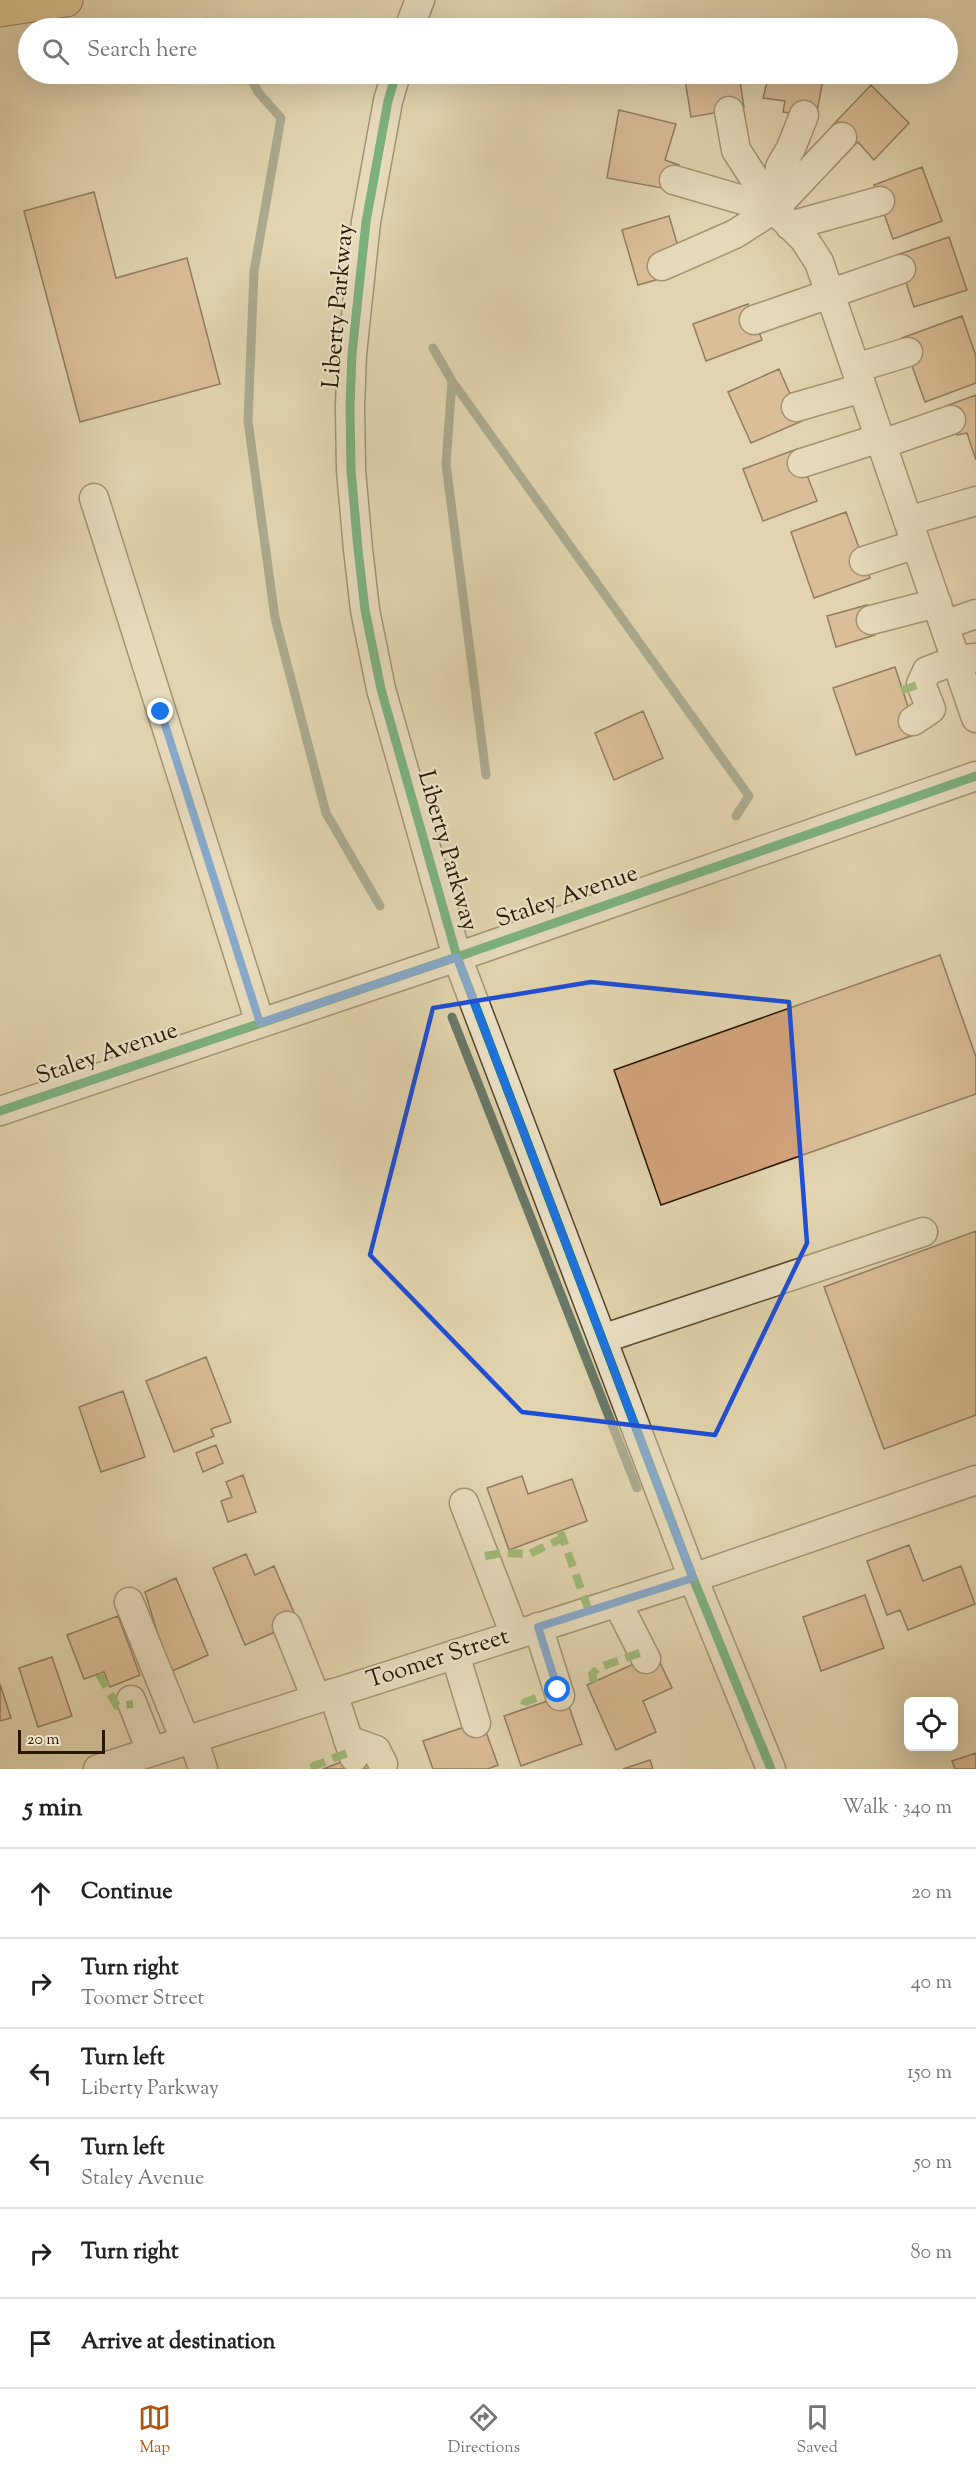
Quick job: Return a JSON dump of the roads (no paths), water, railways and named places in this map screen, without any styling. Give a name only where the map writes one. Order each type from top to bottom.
[{"type":"highway","points":[[0,10],[66,0]]},
{"type":"street","points":[[413,18],[420,0]]},
{"type":"street","name":"Liberty Parkway","points":[[393,84],[366,222],[352,354],[351,470],[365,610],[381,689],[457,957],[693,1578],[771,1769]]},
{"type":"street","points":[[729,111],[736,150],[782,218],[804,239],[819,262],[940,614],[966,659],[976,718]]},
{"type":"street","points":[[782,218],[780,167],[791,148],[804,115]]},
{"type":"street","points":[[782,218],[842,137]]},
{"type":"street","points":[[674,180],[782,218]]},
{"type":"street","points":[[662,266],[735,234],[782,218],[880,201]]},
{"type":"street","points":[[754,320],[902,269]]},
{"type":"street","points":[[795,407],[859,378],[908,352]]},
{"type":"street","points":[[802,463],[951,420]]},
{"type":"street","points":[[94,498],[260,1023]]},
{"type":"street","points":[[864,561],[912,533],[976,501]]},
{"type":"street","points":[[871,620],[940,614],[976,614]]},
{"type":"street","points":[[913,721],[931,709],[915,669],[966,659]]},
{"type":"street","name":"Staley Avenue","points":[[0,1111],[457,957],[976,776]]},
{"type":"street","points":[[602,1339],[923,1232]]},
{"type":"street","name":"Toomer Street","points":[[103,1768],[693,1578],[976,1480]]},
{"type":"street","points":[[464,1503],[560,1696]]},
{"type":"street","points":[[129,1602],[203,1769]]},
{"type":"street","points":[[617,1602],[646,1659]]},
{"type":"street","points":[[287,1626],[351,1749],[376,1750],[383,1764]]},
{"type":"street","points":[[455,1654],[476,1723]]},
{"type":"street","points":[[131,1700],[144,1753]]},
{"type":"waterway","points":[[254,84],[258,92],[281,118],[254,271],[248,421],[275,618],[326,813],[380,906]]},
{"type":"waterway","points":[[433,348],[452,381],[749,796],[736,816]]},
{"type":"waterway","points":[[452,381],[446,464],[486,775]]},
{"type":"waterway","points":[[452,1017],[637,1488]]}]
